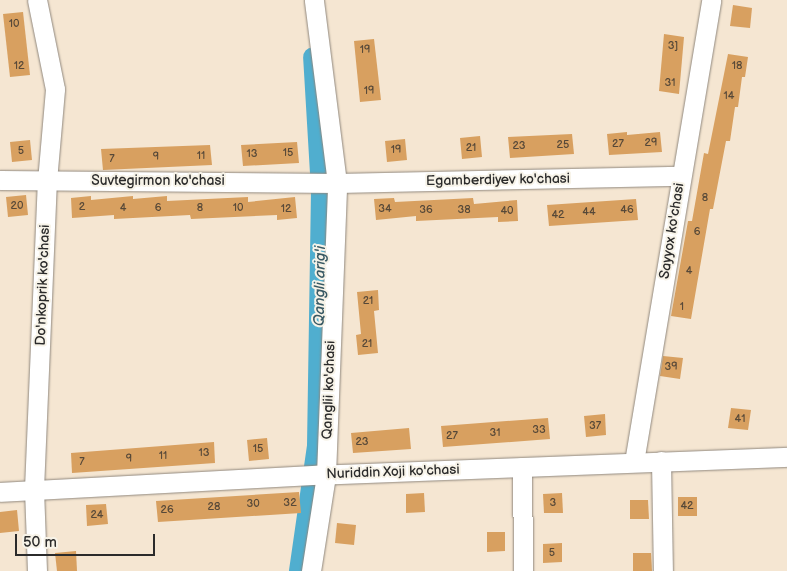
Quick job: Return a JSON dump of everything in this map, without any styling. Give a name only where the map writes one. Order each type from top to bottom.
[{"type":"street","name":"Do'nkoprik ko'chasi","points":[[37,0],[55,90],[47,181],[34,489],[37,571]]},
{"type":"street","name":"Qanglii ko'chasi","points":[[311,571],[327,182],[314,0]]},
{"type":"street","name":"Sayyox ko'chasi","points":[[634,462],[710,0]]},
{"type":"street","name":"Egamberdiyev ko'chasi","points":[[327,182],[681,176]]},
{"type":"street","name":"Suvtegirmon ko'chasi","points":[[0,180],[327,182]]},
{"type":"street","name":"Nuriddin Xoji ko'chasi","points":[[0,492],[315,476],[787,457]]},
{"type":"street","points":[[661,461],[663,571]]},
{"type":"street","points":[[522,467],[523,571]]},
{"type":"building","points":[[733,5],[752,8],[750,28],[730,26]]},
{"type":"building","points":[[23,12],[30,75],[10,77],[3,14]]},
{"type":"building","points":[[664,34],[684,37],[679,94],[659,91]]},
{"type":"building","points":[[374,39],[381,100],[360,102],[354,41]]},
{"type":"building","points":[[728,54],[748,57],[745,77],[742,77],[738,107],[735,107],[730,141],[726,141],[713,209],[710,209],[691,319],[671,316],[688,221],[692,221],[704,153],[708,154]]},
{"type":"building","points":[[627,132],[627,135],[660,132],[662,152],[609,155],[607,134]]},
{"type":"building","points":[[572,134],[574,154],[510,158],[508,137]]},
{"type":"building","points":[[480,136],[482,157],[462,159],[460,138]]},
{"type":"building","points":[[405,139],[407,160],[387,162],[385,141]]},
{"type":"building","points":[[30,140],[32,160],[12,162],[10,142]]},
{"type":"building","points":[[297,142],[299,163],[243,166],[241,145]]},
{"type":"building","points":[[210,145],[212,165],[103,170],[101,149]]},
{"type":"building","points":[[26,195],[28,215],[8,217],[6,197]]},
{"type":"building","points":[[91,196],[91,200],[133,196],[133,199],[167,196],[167,201],[248,197],[248,202],[295,197],[297,218],[277,220],[277,215],[191,219],[190,215],[114,219],[114,215],[72,218],[71,198]]},
{"type":"building","points":[[394,198],[395,202],[473,198],[474,204],[517,200],[518,221],[498,222],[498,217],[416,221],[416,216],[376,220],[374,199]]},
{"type":"building","points":[[636,199],[638,220],[549,226],[547,205]]},
{"type":"building","points":[[378,290],[379,310],[374,311],[378,353],[358,355],[356,335],[361,334],[357,292]]},
{"type":"building","points":[[663,356],[683,358],[680,379],[660,376]]},
{"type":"building","points":[[731,408],[751,410],[748,430],[728,428]]},
{"type":"building","points":[[605,414],[606,435],[586,437],[584,416]]},
{"type":"building","points":[[548,418],[550,439],[443,447],[441,426]]},
{"type":"building","points":[[409,428],[411,449],[353,453],[351,433]]},
{"type":"building","points":[[267,438],[269,459],[249,461],[247,440]]},
{"type":"building","points":[[214,442],[215,463],[72,473],[71,453]]},
{"type":"building","points":[[299,492],[301,513],[158,522],[156,501]]},
{"type":"building","points":[[424,493],[425,512],[406,513],[406,494]]},
{"type":"building","points":[[562,493],[563,513],[544,513],[543,494]]},
{"type":"building","points":[[678,497],[697,497],[697,516],[678,516]]},
{"type":"building","points":[[630,500],[648,500],[649,519],[630,519]]},
{"type":"building","points":[[106,504],[108,524],[87,526],[86,505]]},
{"type":"building","points":[[17,510],[19,531],[0,533],[0,512]]},
{"type":"building","points":[[337,523],[356,525],[354,545],[335,543]]},
{"type":"building","points":[[487,532],[505,532],[505,551],[487,552]]},
{"type":"building","points":[[562,543],[562,562],[543,563],[543,544]]},
{"type":"building","points":[[76,551],[77,571],[57,571],[55,553]]},
{"type":"building","points":[[633,553],[651,553],[652,571],[633,571]]},
{"type":"waterway","name":"Qangli arig'i","points":[[299,571],[317,446],[321,190],[313,57]]}]
